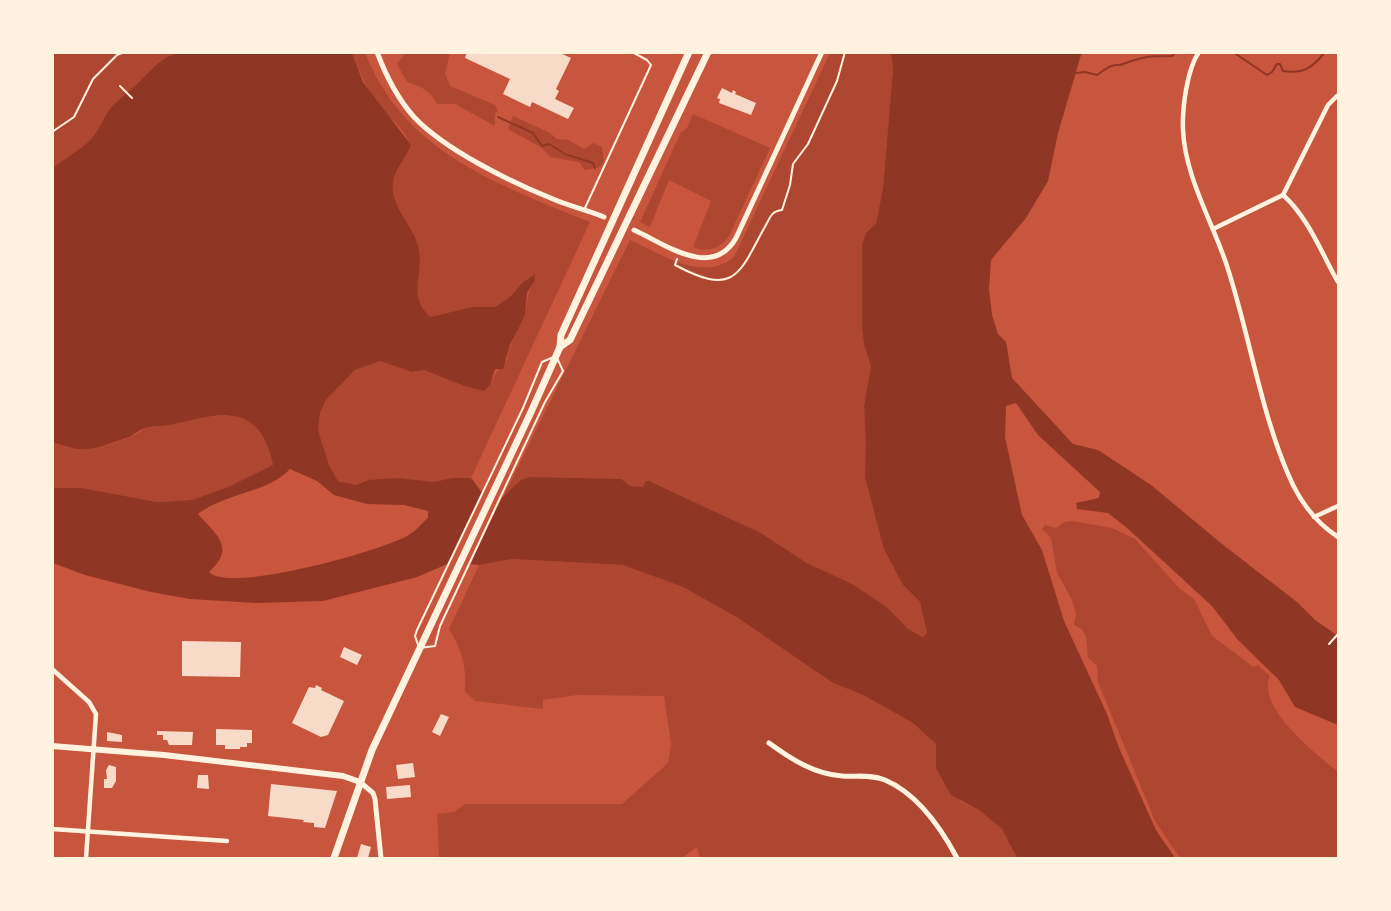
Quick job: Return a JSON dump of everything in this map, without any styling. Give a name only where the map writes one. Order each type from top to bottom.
[{"type":"main road","points":[[334,859],[360,782],[403,682],[436,624],[535,414],[560,347],[561,335],[689,52]]},
{"type":"main road","points":[[560,347],[570,340],[708,52]]},
{"type":"main road","points":[[52,746],[343,776],[360,782]]},
{"type":"street","points":[[377,52],[400,99],[433,135],[474,160],[541,194],[604,217]]},
{"type":"street","points":[[634,230],[690,256],[705,259],[721,255],[731,247],[822,52]]},
{"type":"street","points":[[1199,52],[1189,73],[1183,132],[1194,179],[1234,289],[1275,437],[1294,486],[1314,517],[1339,537]]},
{"type":"street","points":[[1213,229],[1283,195],[1328,105],[1337,96]]},
{"type":"street","points":[[1283,195],[1306,225],[1339,282]]},
{"type":"street","points":[[1314,517],[1339,506]]},
{"type":"street","points":[[52,669],[89,702],[96,714],[86,859]]},
{"type":"street","points":[[769,743],[797,762],[821,773],[871,776],[898,787],[932,818],[957,859]]},
{"type":"street","points":[[360,782],[373,793],[375,799],[382,859]]},
{"type":"street","points":[[52,829],[227,841]]},
{"type":"lane","points":[[585,209],[651,65],[632,52]]},
{"type":"path","points":[[52,132],[74,117],[93,79],[117,55],[124,52]]},
{"type":"path","points":[[675,265],[709,279],[725,279],[738,273],[748,260],[770,216],[782,210],[793,164],[807,144],[837,82],[845,52]]},
{"type":"path","points":[[120,86],[132,98]]},
{"type":"path","points":[[417,630],[523,408],[542,362]]},
{"type":"path","points":[[435,646],[436,624],[535,414],[563,372]]},
{"type":"path","points":[[1329,644],[1339,634]]},
{"type":"shaded area","points":[[180,52],[352,53],[363,82],[411,145],[396,172],[393,190],[397,205],[419,250],[418,293],[423,309],[430,317],[472,307],[495,307],[535,274],[535,280],[527,293],[525,315],[510,345],[503,369],[495,369],[490,385],[484,391],[424,370],[412,372],[380,361],[355,370],[326,400],[320,413],[318,430],[329,465],[338,481],[356,485],[368,480],[397,478],[434,482],[451,478],[471,478],[484,495],[503,497],[521,480],[530,477],[621,479],[630,486],[643,487],[646,481],[649,481],[761,533],[807,563],[854,585],[888,608],[907,628],[922,637],[927,633],[920,602],[903,585],[884,549],[865,477],[864,406],[871,366],[862,327],[862,244],[866,233],[876,223],[883,188],[893,69],[891,53],[1084,53],[1081,55],[1058,133],[1048,181],[1026,218],[991,260],[989,289],[992,315],[998,334],[1006,342],[1012,378],[1073,444],[1098,450],[1151,485],[1338,636],[1338,725],[1295,707],[1279,680],[1238,640],[1212,606],[1126,527],[1108,513],[1077,509],[1076,503],[1099,498],[1100,492],[1038,435],[1016,403],[1006,406],[1005,437],[1022,515],[1042,550],[1064,621],[1107,714],[1119,748],[1156,830],[1175,858],[1017,858],[1002,829],[979,810],[951,795],[936,768],[936,744],[913,723],[863,695],[833,683],[738,618],[683,587],[623,565],[512,559],[479,565],[452,562],[417,577],[323,601],[257,603],[190,599],[151,592],[85,575],[53,563],[52,488],[82,488],[157,502],[192,500],[230,486],[273,465],[259,431],[249,422],[225,415],[139,430],[130,437],[89,449],[75,449],[53,443],[53,168],[88,142],[116,102],[157,64]],"holes":[[[290,469],[317,481],[334,495],[367,504],[404,505],[428,511],[428,518],[410,534],[392,543],[338,560],[244,578],[222,577],[209,572],[217,563],[222,548],[216,535],[198,514],[221,501],[270,483]]]},
{"type":"shaded area","points":[[53,53],[180,53],[151,69],[113,105],[91,139],[53,168]]},
{"type":"shaded area","points":[[352,53],[365,53],[382,87],[404,116],[429,140],[458,161],[521,194],[590,222],[471,478],[451,478],[434,482],[368,480],[356,485],[338,481],[329,465],[318,430],[320,413],[326,400],[355,370],[380,361],[412,372],[424,370],[484,391],[507,360],[535,280],[521,284],[511,296],[495,307],[472,307],[430,317],[419,300],[417,291],[420,266],[418,246],[394,194],[394,176],[407,153],[409,143],[373,96]]},
{"type":"shaded area","points":[[405,53],[450,53],[445,74],[450,86],[495,105],[498,110],[495,114],[495,126],[455,104],[437,104],[425,90],[407,82],[397,64]]},
{"type":"shaded area","points":[[830,53],[891,53],[893,69],[883,188],[876,223],[866,233],[862,245],[862,327],[871,366],[864,406],[865,477],[903,585],[920,602],[927,633],[921,637],[907,628],[888,608],[854,586],[807,563],[761,533],[649,481],[644,487],[503,497],[630,240],[682,264],[695,267],[722,264],[734,257]]},
{"type":"shaded area","points":[[693,114],[770,148],[729,236],[722,244],[708,250],[693,247],[711,201],[669,180],[650,227],[640,222],[681,132],[687,128]]},
{"type":"shaded area","points":[[513,116],[557,139],[568,140],[584,149],[593,143],[602,147],[604,162],[600,167],[585,170],[579,162],[550,157],[542,148],[508,129]]},
{"type":"shaded area","points":[[235,415],[257,427],[273,465],[230,486],[192,500],[157,502],[82,488],[53,488],[52,443],[81,450],[108,445],[146,428],[172,425],[200,417]]},
{"type":"shaded area","points":[[1064,522],[1112,528],[1135,539],[1180,589],[1194,599],[1212,636],[1254,667],[1258,665],[1270,676],[1268,689],[1280,716],[1303,742],[1338,772],[1338,858],[1180,858],[1155,821],[1098,682],[1097,666],[1088,657],[1086,637],[1082,629],[1074,625],[1076,614],[1072,600],[1057,573],[1051,538],[1042,529],[1045,525],[1056,528]]},
{"type":"shaded area","points":[[512,559],[623,565],[683,587],[738,618],[833,683],[863,695],[913,723],[936,744],[936,768],[960,801],[979,810],[1002,829],[1017,858],[700,858],[697,847],[682,858],[439,858],[437,814],[454,812],[465,804],[622,804],[668,763],[671,744],[664,696],[577,695],[543,700],[543,709],[475,701],[465,691],[463,659],[449,629],[479,565]]},
{"type":"pier","points":[[506,489],[469,567],[448,567],[484,490],[502,493]]},
{"type":"building","points":[[467,52],[558,52],[571,58],[556,89],[559,91],[555,99],[574,108],[568,119],[532,102],[530,107],[503,94],[510,79],[465,58]]},
{"type":"building","points":[[722,88],[732,93],[733,90],[735,94],[756,103],[751,115],[719,103],[720,99],[717,98]]},
{"type":"building","points":[[182,641],[241,642],[240,677],[182,676]]},
{"type":"building","points":[[344,647],[362,655],[357,665],[340,657]]},
{"type":"building","points":[[316,685],[344,701],[328,735],[321,737],[292,723],[309,687],[315,688]]},
{"type":"building","points":[[441,714],[449,717],[440,736],[432,732]]},
{"type":"building","points":[[216,729],[252,730],[252,743],[247,743],[247,747],[240,749],[225,749],[225,745],[216,745]]},
{"type":"building","points":[[157,731],[193,732],[192,745],[169,745],[167,740],[163,740],[163,735],[157,735]]},
{"type":"building","points":[[107,732],[122,735],[122,742],[107,741]]},
{"type":"building","points":[[413,763],[415,777],[398,779],[396,765]]},
{"type":"building","points":[[109,765],[116,767],[116,781],[112,788],[104,788],[104,779],[107,779],[106,770]]},
{"type":"building","points":[[198,775],[208,775],[209,789],[197,788]]},
{"type":"building","points":[[271,784],[337,791],[325,828],[314,827],[314,823],[303,822],[304,820],[268,816]]},
{"type":"building","points":[[410,785],[411,797],[387,799],[386,787]]},
{"type":"building","points":[[361,844],[371,847],[368,858],[357,858]]},
{"type":"waterway","points":[[1076,73],[1097,75],[1113,65],[1147,57],[1172,56],[1176,52]]},
{"type":"waterway","points":[[1233,52],[1267,75],[1277,64],[1280,64],[1283,71],[1297,72],[1307,69],[1325,52]]},
{"type":"waterway","points":[[498,117],[533,133],[542,146],[549,144],[565,154],[593,163],[595,168]]}]
